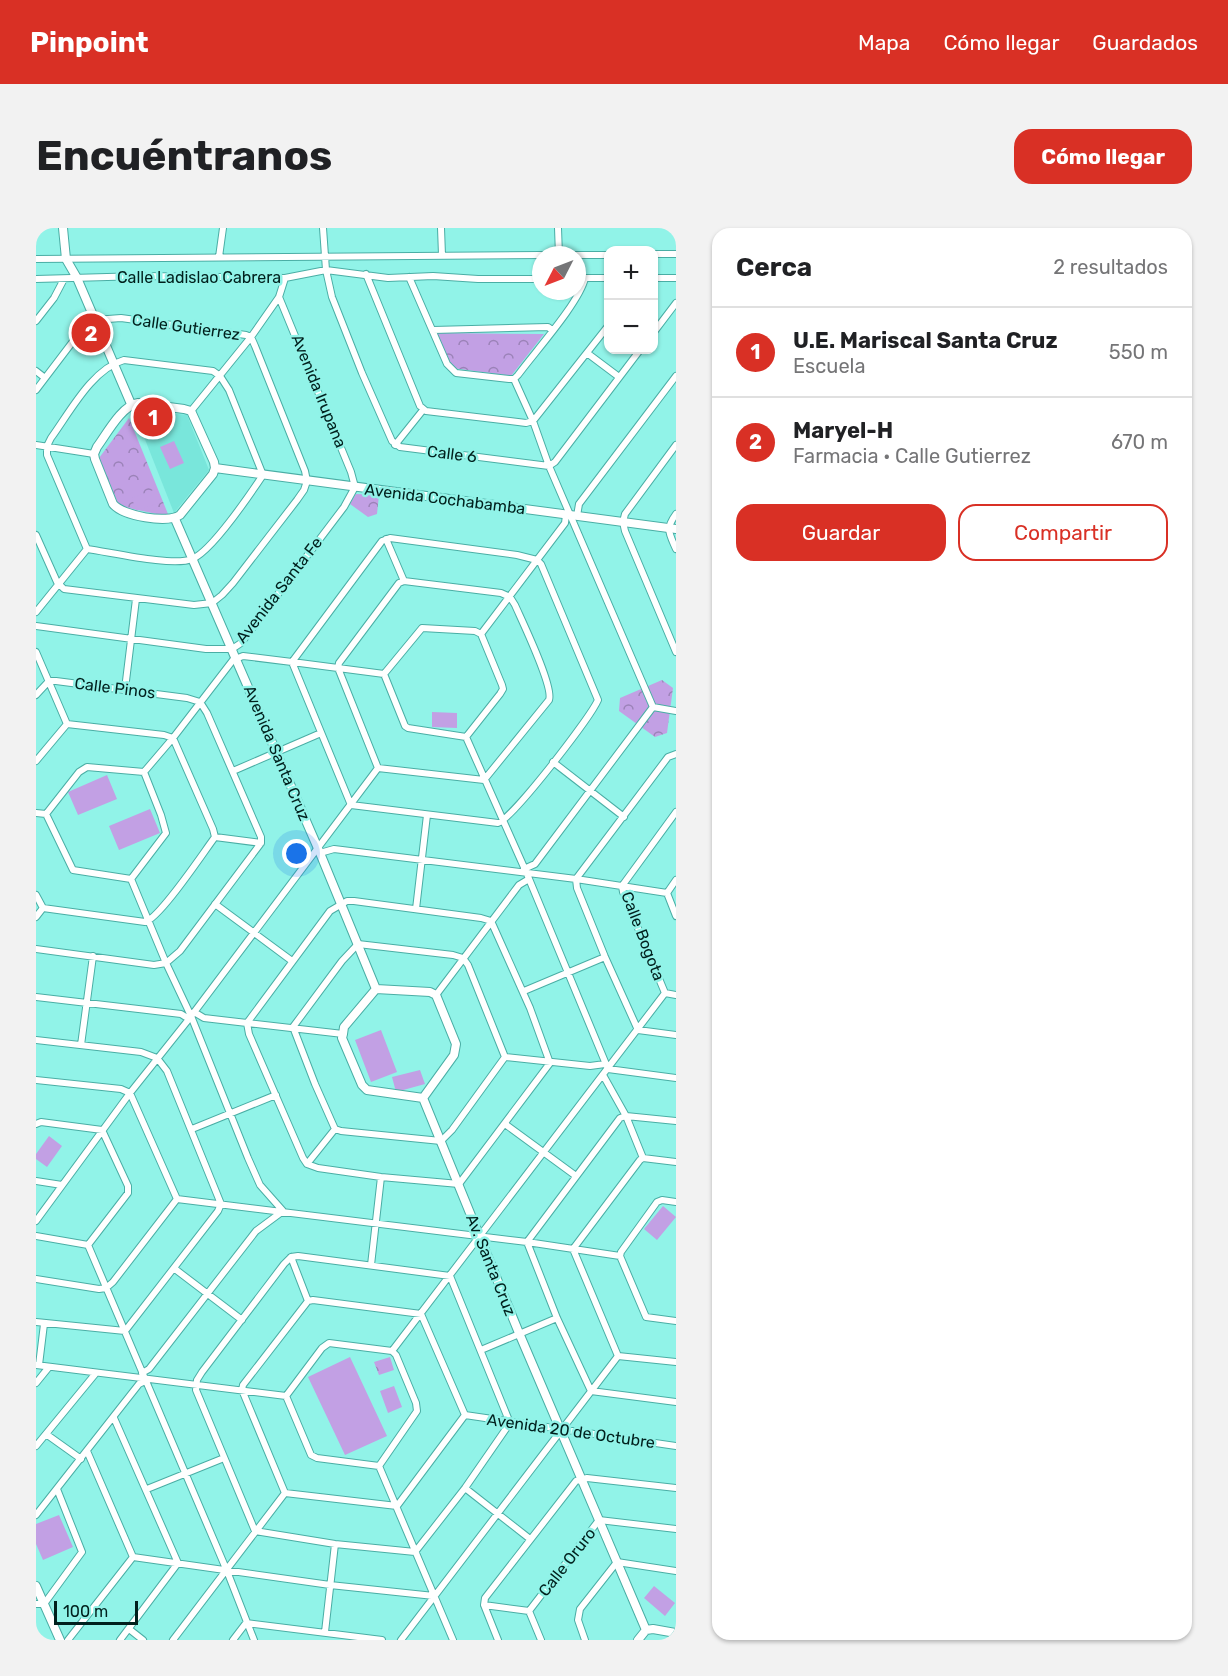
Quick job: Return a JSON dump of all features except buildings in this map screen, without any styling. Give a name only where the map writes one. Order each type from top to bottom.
[{"type":"street","points":[[63,228],[66,259],[77,279],[131,404]]},
{"type":"street","points":[[219,257],[223,228]]},
{"type":"street","points":[[323,228],[326,270],[332,297],[362,374],[395,445],[423,410]]},
{"type":"street","points":[[441,228],[442,255]]},
{"type":"street","points":[[558,228],[560,246]]},
{"type":"street","points":[[658,254],[676,254]]},
{"type":"street","points":[[36,259],[532,255]]},
{"type":"street","points":[[586,255],[604,255]]},
{"type":"street","name":"Calle Ladislao Cabrera","points":[[36,279],[143,276],[285,278],[326,270],[388,278],[532,279]]},
{"type":"street","points":[[366,274],[423,410]]},
{"type":"street","points":[[410,277],[447,364],[456,373],[514,379]]},
{"type":"street","points":[[191,411],[251,337],[279,297],[285,278]]},
{"type":"street","points":[[586,278],[604,278]]},
{"type":"street","points":[[658,278],[676,278]]},
{"type":"street","points":[[36,321],[54,298],[64,279]]},
{"type":"street","name":"Avenida Irupana","points":[[279,297],[343,449],[355,487]]},
{"type":"street","points":[[514,379],[575,300]]},
{"type":"street","points":[[658,327],[676,303]]},
{"type":"street","name":"Calle Gutierrez","points":[[95,320],[120,318],[239,333],[251,337],[299,453],[307,481]]},
{"type":"street","points":[[36,390],[74,340],[95,320]]},
{"type":"street","points":[[433,330],[549,327],[552,330]]},
{"type":"street","points":[[423,410],[526,423],[533,421],[604,332]]},
{"type":"street","points":[[587,353],[619,377]]},
{"type":"street","points":[[549,466],[555,462],[637,354]]},
{"type":"street","points":[[124,360],[213,371],[220,376],[229,390],[263,475],[209,547],[193,559],[173,561],[87,549],[53,472],[47,455],[47,446],[96,376],[112,364],[124,360]]},
{"type":"street","points":[[36,371],[45,378]]},
{"type":"street","points":[[481,634],[676,376]]},
{"type":"street","points":[[514,379],[533,421],[549,466],[653,706]]},
{"type":"street","points":[[94,454],[113,504],[117,509],[136,515],[174,519],[180,515],[206,483],[215,468],[191,411],[184,408],[131,404]]},
{"type":"street","points":[[94,454],[131,404]]},
{"type":"street","points":[[36,445],[94,454]]},
{"type":"street","name":"Calle 6","points":[[395,445],[549,466]]},
{"type":"street","points":[[676,445],[625,514],[623,522],[676,652]]},
{"type":"street","name":"Avenida Cochabamba","points":[[215,468],[672,529]]},
{"type":"street","points":[[36,535],[58,585],[69,590],[194,605],[212,603],[233,583],[297,500],[307,481]]},
{"type":"street","name":"Avenida Santa Fe","points":[[36,626],[206,649],[232,649],[241,643],[344,507],[355,487]]},
{"type":"street","points":[[676,514],[669,523],[676,549]]},
{"type":"street","name":"Avenida Santa Cruz","points":[[174,519],[319,850],[376,988]]},
{"type":"street","points":[[386,539],[404,581]]},
{"type":"street","points":[[292,662],[382,541],[386,539],[517,555],[537,560],[541,564],[598,700],[553,762],[503,822],[493,824],[351,805]]},
{"type":"street","points":[[36,612],[87,549]]},
{"type":"street","points":[[378,768],[338,668],[339,663],[399,584],[404,581],[501,593],[510,597],[547,680],[551,695],[549,700],[484,780]]},
{"type":"street","points":[[125,689],[136,599]]},
{"type":"street","points":[[384,674],[422,627],[475,631],[481,634],[503,689],[466,737]]},
{"type":"street","points":[[36,652],[67,724]]},
{"type":"street","points":[[144,772],[236,658],[243,656],[384,674]]},
{"type":"street","points":[[292,662],[351,805]]},
{"type":"street","points":[[384,674],[405,726],[466,737]]},
{"type":"street","points":[[36,695],[49,681]]},
{"type":"street","name":"Calle Pinos","points":[[49,681],[125,689],[200,702]]},
{"type":"street","points":[[36,949],[154,965],[166,963],[180,951],[261,843],[261,837],[207,712],[200,702]]},
{"type":"street","points":[[653,706],[676,711]]},
{"type":"street","points":[[436,995],[653,706]]},
{"type":"street","points":[[43,908],[150,921],[214,837],[213,829],[173,738],[67,724]]},
{"type":"street","points":[[36,761],[67,724]]},
{"type":"street","points":[[232,771],[321,733]]},
{"type":"street","points":[[466,737],[527,874],[643,1158]]},
{"type":"street","points":[[638,1030],[605,957],[577,888],[576,879],[668,757],[676,754]]},
{"type":"street","points":[[553,762],[624,817]]},
{"type":"street","points":[[46,814],[79,772],[87,767],[144,772]]},
{"type":"street","points":[[378,768],[484,780]]},
{"type":"street","points":[[36,1220],[130,1093],[319,850],[378,768]]},
{"type":"street","points":[[131,879],[166,833],[144,772]]},
{"type":"street","name":"Calle Bogota","points":[[676,812],[622,886],[622,892],[665,993],[676,995]]},
{"type":"street","points":[[36,813],[46,814]]},
{"type":"street","points":[[46,814],[73,870],[131,879]]},
{"type":"street","points":[[416,909],[427,815]]},
{"type":"street","points":[[214,837],[261,843]]},
{"type":"street","points":[[319,850],[334,849],[576,879],[667,893]]},
{"type":"street","points":[[131,879],[166,963],[191,1015],[260,1185],[283,1211]]},
{"type":"street","points":[[667,893],[676,880]]},
{"type":"street","points":[[667,893],[676,916]]},
{"type":"street","points":[[36,895],[43,908]]},
{"type":"street","points":[[354,901],[416,909],[491,921],[524,992],[550,1063],[459,1184],[318,1168],[307,1164],[249,1034],[247,1023],[330,911],[341,904],[354,901]]},
{"type":"street","points":[[215,904],[292,961]]},
{"type":"street","points":[[36,917],[43,908]]},
{"type":"street","points":[[292,1027],[342,961],[358,944],[453,955],[463,958],[468,965],[505,1057]]},
{"type":"street","points":[[81,1045],[93,957]]},
{"type":"street","points":[[524,992],[605,957]]},
{"type":"street","points":[[376,988],[430,992],[436,995],[456,1049],[423,1098],[367,1090],[362,1084],[342,1038],[344,1027],[376,988]]},
{"type":"street","points":[[392,1351],[665,993]]},
{"type":"street","points":[[36,997],[342,1034]]},
{"type":"street","points":[[292,1027],[335,1129]]},
{"type":"street","points":[[638,1030],[676,1035]]},
{"type":"street","points":[[36,1040],[141,1052],[157,1058],[167,1071],[221,1204],[175,1269],[124,1331]]},
{"type":"street","points":[[505,1057],[676,1078]]},
{"type":"street","points":[[335,1129],[441,1141],[452,1130],[505,1057]]},
{"type":"street","points":[[36,1080],[121,1089],[130,1093],[177,1199]]},
{"type":"street","points":[[192,1129],[276,1095]]},
{"type":"street","name":"Av. Santa Cruz","points":[[423,1098],[519,1333],[646,1630]]},
{"type":"street","points":[[527,1242],[620,1118],[626,1116],[676,1121]]},
{"type":"street","points":[[36,1124],[41,1122],[102,1130]]},
{"type":"street","points":[[505,1124],[576,1176]]},
{"type":"street","points":[[307,1164],[335,1129]]},
{"type":"street","points":[[88,1245],[128,1193],[128,1186],[102,1130]]},
{"type":"street","points":[[573,1249],[640,1160],[643,1158],[676,1162]]},
{"type":"street","points":[[371,1265],[381,1176]]},
{"type":"street","points":[[36,1181],[62,1185]]},
{"type":"street","points":[[177,1199],[527,1242],[620,1256]]},
{"type":"street","points":[[36,1279],[99,1289],[106,1288],[177,1199]]},
{"type":"street","points":[[676,1202],[662,1200],[657,1202],[620,1256],[646,1317],[676,1321]]},
{"type":"street","points":[[36,1515],[114,1418],[256,1231],[283,1211]]},
{"type":"street","points":[[36,1236],[88,1245]]},
{"type":"street","points":[[527,1242],[557,1318],[591,1391]]},
{"type":"street","points":[[88,1245],[227,1571],[254,1640]]},
{"type":"street","points":[[573,1249],[618,1356]]},
{"type":"street","points":[[255,1531],[195,1385],[202,1372],[291,1257],[298,1256],[450,1276]]},
{"type":"street","points":[[291,1257],[308,1301]]},
{"type":"street","points":[[175,1269],[242,1320]]},
{"type":"street","points":[[415,1552],[465,1488],[510,1423],[450,1276]]},
{"type":"street","points":[[285,1493],[242,1390],[243,1384],[308,1301],[421,1314]]},
{"type":"street","points":[[397,1506],[465,1415],[421,1314]]},
{"type":"street","points":[[481,1350],[557,1318]]},
{"type":"street","points":[[36,1322],[124,1331]]},
{"type":"street","points":[[44,1324],[37,1365],[286,1396]]},
{"type":"street","points":[[286,1396],[322,1348],[329,1343],[392,1351],[396,1355],[416,1403],[417,1411],[379,1466]]},
{"type":"street","points":[[618,1356],[676,1362]]},
{"type":"street","points":[[401,1640],[618,1356]]},
{"type":"street","points":[[36,1383],[49,1367]]},
{"type":"street","points":[[36,1446],[96,1373]]},
{"type":"street","points":[[591,1391],[676,1402]]},
{"type":"street","points":[[286,1396],[311,1455],[317,1458],[379,1466]]},
{"type":"street","name":"Avenida 20 de Octubre","points":[[465,1415],[561,1431],[676,1446]]},
{"type":"street","points":[[114,1418],[178,1563]]},
{"type":"street","points":[[46,1434],[81,1458]]},
{"type":"street","points":[[87,1450],[133,1557]]},
{"type":"street","points":[[147,1489],[224,1458]]},
{"type":"street","points":[[379,1466],[453,1640]]},
{"type":"street","points":[[498,1640],[484,1605],[485,1598],[576,1481],[581,1478],[676,1488]]},
{"type":"street","points":[[465,1488],[530,1539]]},
{"type":"street","points":[[40,1604],[82,1552],[57,1489]]},
{"type":"street","points":[[285,1493],[397,1506]]},
{"type":"street","points":[[173,1640],[285,1493]]},
{"type":"street","name":"Calle Oruro","points":[[541,1640],[529,1611],[599,1520],[676,1530]]},
{"type":"street","points":[[255,1531],[335,1544],[415,1552]]},
{"type":"street","points":[[325,1632],[335,1544]]},
{"type":"street","points":[[133,1557],[330,1585],[434,1596]]},
{"type":"street","points":[[68,1640],[133,1557]]},
{"type":"street","points":[[585,1640],[578,1620],[580,1609],[616,1562],[676,1571]]},
{"type":"street","points":[[120,1640],[178,1563]]},
{"type":"street","points":[[36,1586],[40,1604],[60,1640]]},
{"type":"street","points":[[484,1605],[529,1611]]},
{"type":"street","points":[[246,1623],[382,1640]]},
{"type":"street","points":[[233,1640],[246,1623]]},
{"type":"street","points":[[129,1629],[143,1640]]},
{"type":"street","points":[[638,1640],[646,1630],[676,1633]]},
{"type":"shaded area","points":[[133,409],[187,415],[209,470],[174,513]]},
{"type":"green space","points":[[437,333],[544,334],[511,376],[452,368]]},
{"type":"green space","points":[[471,343],[486,343],[486,367],[471,367]]},
{"type":"green space","points":[[129,418],[168,514],[166,516],[119,506],[99,458]]},
{"type":"green space","points":[[174,441],[184,463],[170,469],[160,447]]},
{"type":"green space","points":[[156,489],[161,502],[136,511],[132,498]]},
{"type":"green space","points":[[356,494],[379,495],[377,514],[368,517],[350,504]]},
{"type":"green space","points":[[662,680],[673,688],[667,733],[655,737],[619,711],[620,698]]},
{"type":"green space","points":[[432,712],[457,713],[457,728],[432,727]]},
{"type":"green space","points":[[107,775],[117,799],[78,815],[68,792]]},
{"type":"green space","points":[[150,809],[160,833],[119,850],[109,826]]},
{"type":"green space","points":[[381,1030],[397,1072],[371,1082],[355,1040]]},
{"type":"green space","points":[[420,1070],[425,1084],[396,1092],[392,1077]]},
{"type":"green space","points":[[49,1136],[62,1146],[47,1167],[36,1159],[36,1154]]},
{"type":"green space","points":[[663,1206],[676,1217],[657,1240],[644,1229]]},
{"type":"green space","points":[[350,1357],[387,1436],[345,1455],[308,1377]]},
{"type":"green space","points":[[390,1357],[394,1370],[379,1375],[374,1362]]},
{"type":"green space","points":[[394,1386],[402,1407],[388,1413],[380,1391]]},
{"type":"green space","points":[[59,1515],[73,1547],[43,1560],[36,1544],[36,1524]]},
{"type":"green space","points":[[654,1586],[675,1603],[665,1616],[644,1598]]},
{"type":"place","name":"Maryel-H","points":[[91,333]]},
{"type":"place","name":"U.E. Mariscal Santa Cruz","points":[[153,417]]}]
